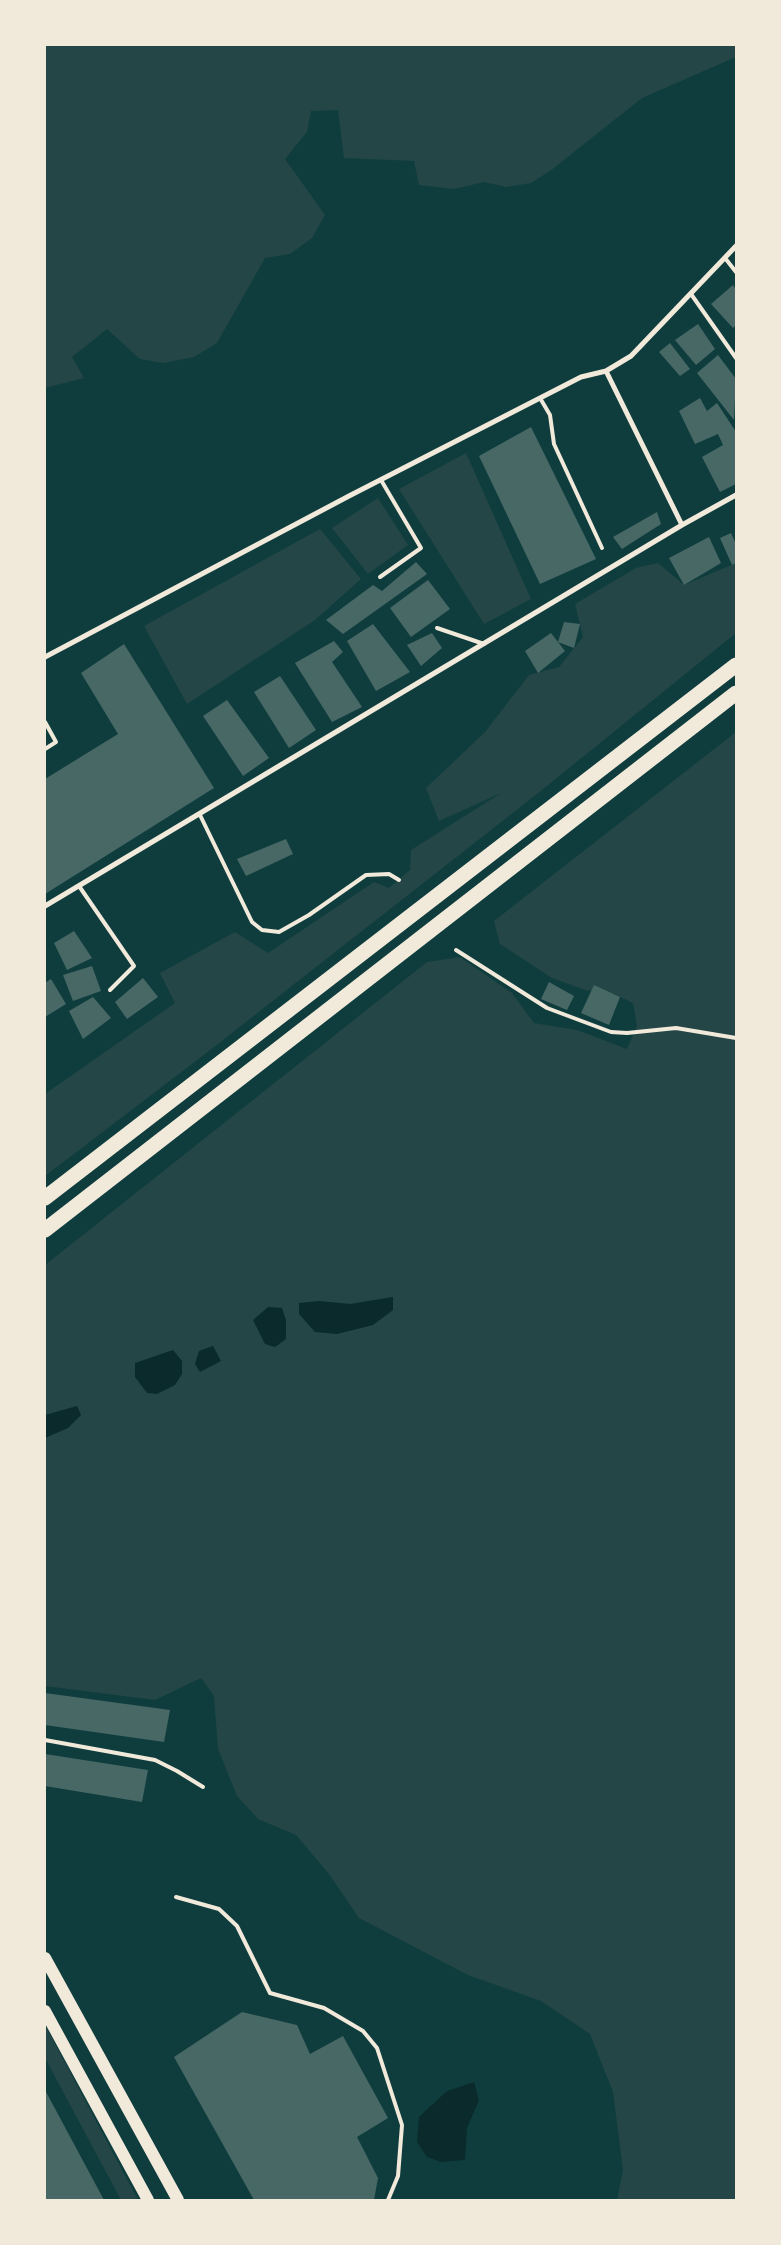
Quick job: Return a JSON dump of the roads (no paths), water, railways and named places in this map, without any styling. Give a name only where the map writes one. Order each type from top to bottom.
[{"type":"highway","points":[[45,1198],[736,665]]},
{"type":"highway","points":[[45,1230],[736,693]]},
{"type":"main road","points":[[45,1958],[178,2200]]},
{"type":"main road","points":[[45,2011],[148,2200]]},
{"type":"street","points":[[45,657],[540,398],[581,377],[606,371],[632,356],[736,246]]},
{"type":"street","points":[[606,371],[682,525]]},
{"type":"street","points":[[45,906],[682,525],[736,495]]},
{"type":"lane","points":[[725,258],[736,272]]},
{"type":"lane","points":[[691,294],[736,358]]},
{"type":"lane","points":[[540,398],[550,415],[554,444],[602,548]]},
{"type":"lane","points":[[380,577],[420,548],[381,480]]},
{"type":"lane","points":[[437,628],[484,644]]},
{"type":"lane","points":[[45,722],[56,742],[45,749]]},
{"type":"lane","points":[[200,815],[252,922],[262,930],[279,932],[310,915],[366,875],[389,874],[399,880]]},
{"type":"lane","points":[[79,886],[134,966],[110,990]]},
{"type":"lane","points":[[456,950],[547,1008],[611,1032],[627,1033],[676,1028],[736,1038]]},
{"type":"lane","points":[[45,1740],[155,1760],[177,1770],[203,1787]]},
{"type":"lane","points":[[176,1897],[219,1909],[237,1926],[270,1993],[324,2008],[363,2031],[377,2048],[393,2092],[402,2125],[398,2176],[388,2200]]}]
